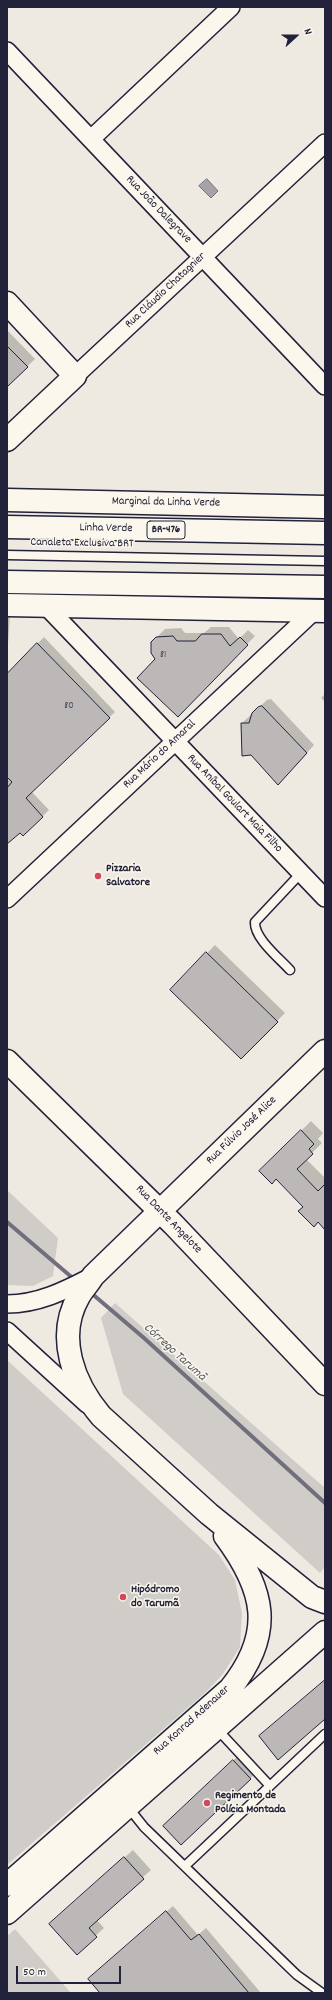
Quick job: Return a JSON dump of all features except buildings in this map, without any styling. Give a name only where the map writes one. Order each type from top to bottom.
[{"type":"main road","points":[[7,303],[75,376]]},
{"type":"main road","name":"Rua Cláudio Chatagnier","points":[[7,440],[75,376]]},
{"type":"main road","name":"Marginal da Linha Verde","points":[[7,500],[325,506]]},
{"type":"main road","name":"Linha Verde","points":[[7,527],[325,533]]},
{"type":"main road","points":[[7,582],[325,587]]},
{"type":"main road","points":[[7,605],[320,611]]},
{"type":"main road","name":"Rua Fúlvio José Alice","points":[[209,1514],[101,1416],[89,1402],[78,1384],[69,1355],[70,1323],[74,1293],[325,1051]]},
{"type":"main road","name":"Rua Dante Angelote","points":[[7,1061],[160,1211],[325,1384]]},
{"type":"main road","points":[[209,1514],[312,1597],[325,1602]]},
{"type":"main road","name":"Rua Konrad Adenauer","points":[[7,1885],[230,1689],[249,1662],[259,1630],[258,1595],[251,1575],[239,1553],[209,1514]]},
{"type":"main road","name":"Rua Konrad Adenauer","points":[[7,1913],[325,1632]]},
{"type":"street","points":[[91,139],[231,7]]},
{"type":"street","name":"Rua João Dalegrave","points":[[7,51],[203,257],[323,379]]},
{"type":"street","name":"Rua Cláudio Chatagnier","points":[[75,376],[325,143]]},
{"type":"street","name":"Rua Aníbal Goulart Maia Filho","points":[[45,605],[174,742],[325,898]]},
{"type":"street","name":"Rua Mário do Amaral","points":[[7,899],[174,742],[320,611]]},
{"type":"street","points":[[7,1304],[38,1301],[74,1293]]},
{"type":"street","points":[[7,1331],[101,1416]]},
{"type":"lane","name":"Canaleta Exclusiva BRT","points":[[7,555],[325,561]]},
{"type":"lane","points":[[290,970],[258,936],[254,928],[255,922],[301,873]]},
{"type":"lane","points":[[216,1729],[270,1786]]},
{"type":"lane","points":[[185,1866],[325,1734]]},
{"type":"lane","points":[[128,1807],[144,1827],[297,1975],[322,1993]]},
{"type":"shaded area","points":[[207,179],[218,191],[211,198],[199,186]]},
{"type":"shaded area","points":[[7,1190],[58,1238],[53,1276],[33,1286],[7,1285]]},
{"type":"shaded area","points":[[115,1303],[325,1488],[325,1567],[320,1573],[123,1394],[101,1318]]},
{"type":"shaded area","name":"Hipódromo do Tarumã","points":[[7,1360],[219,1555],[235,1580],[242,1613],[240,1647],[223,1674],[205,1693],[7,1865]]},
{"type":"shaded area","points":[[15,1929],[71,1993],[7,1993],[7,1936]]},
{"type":"waterway","name":"Córrego Tarumã","points":[[7,1222],[75,1280]]},
{"type":"waterway","name":"Córrego Tarumã","points":[[90,1292],[144,1338],[325,1503]]},
{"type":"place","name":"Pizzaria Salvatore","points":[[98,876]]},
{"type":"place","name":"Hipódromo do Tarumã","points":[[123,1597]]},
{"type":"place","name":"Regimento de Polícia Montada","points":[[207,1803]]}]
